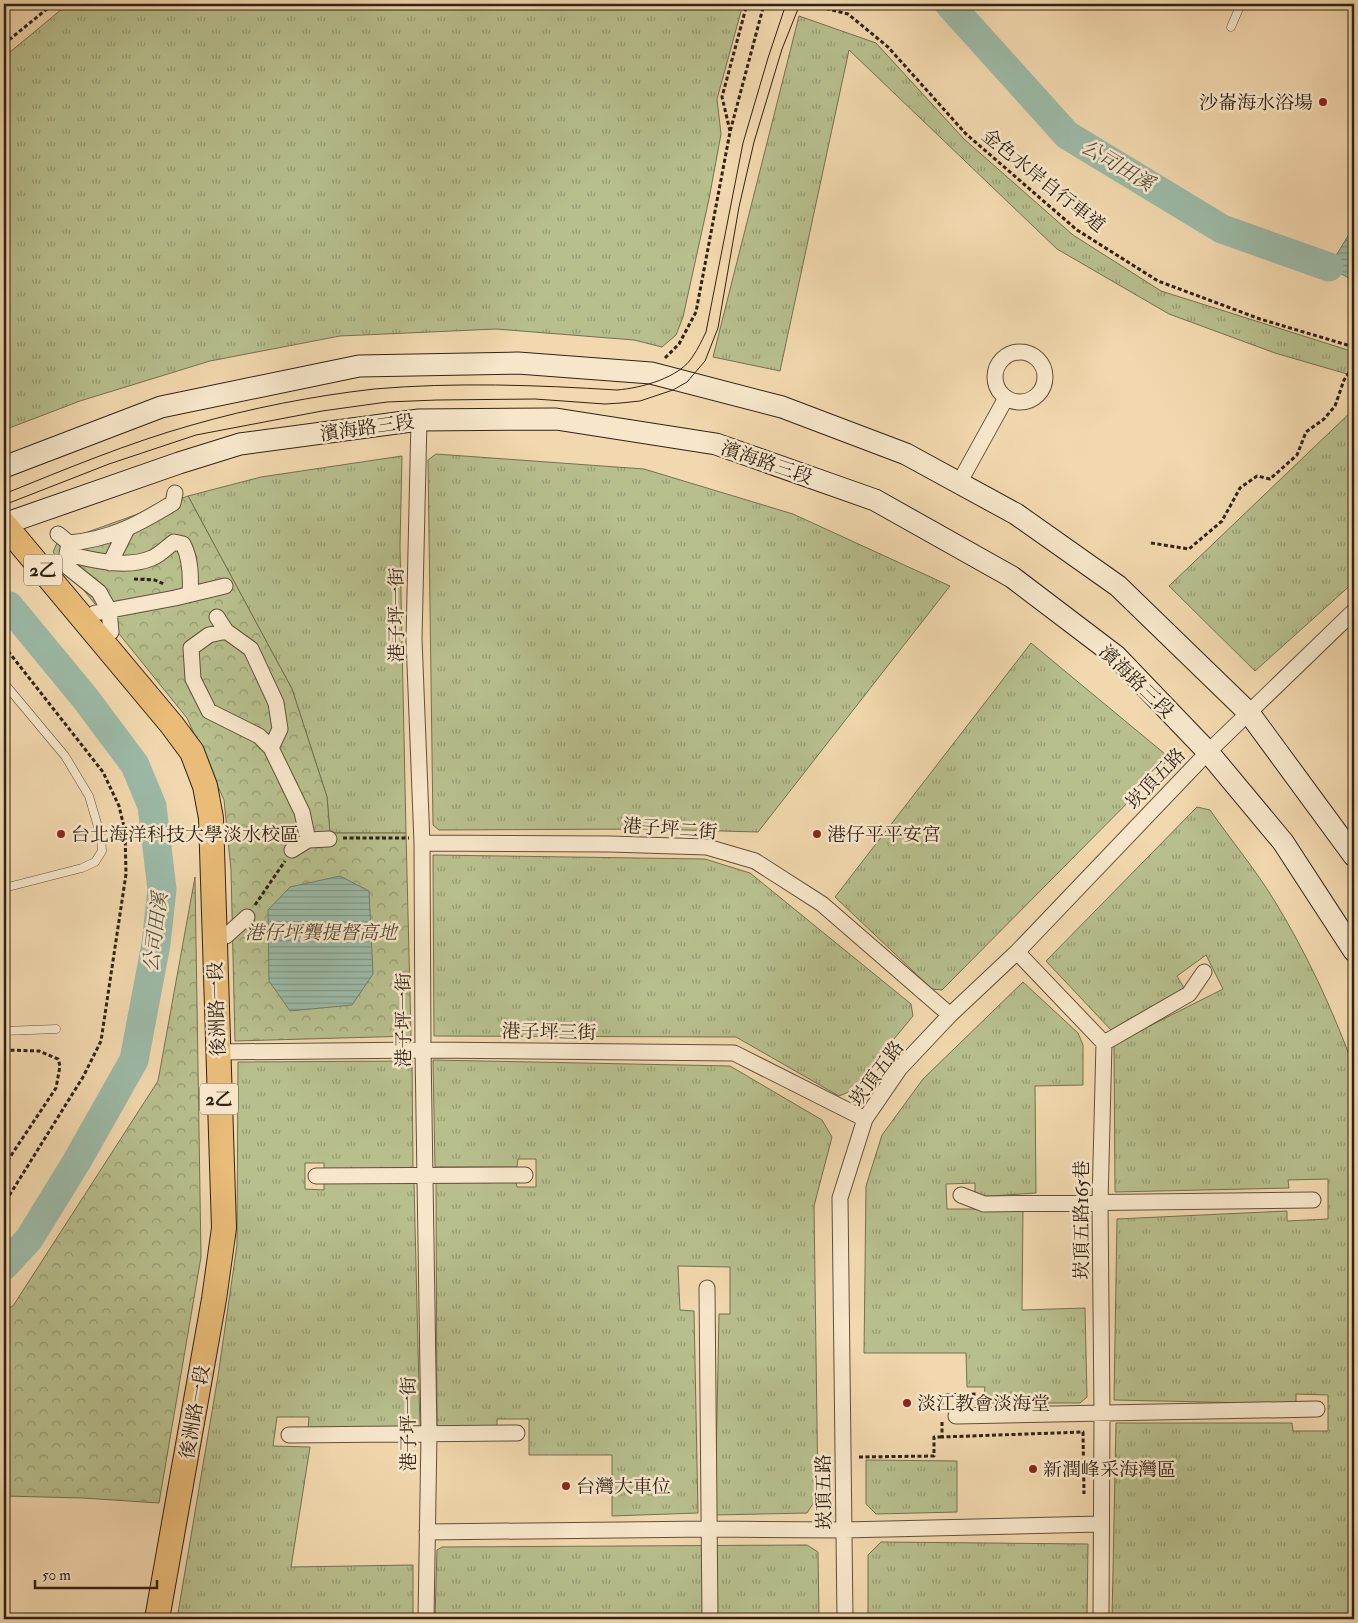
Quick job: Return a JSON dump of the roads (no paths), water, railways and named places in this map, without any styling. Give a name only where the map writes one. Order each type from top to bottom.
[{"type":"main road","name":"後洲路一段","points":[[4,524],[82,615],[192,752],[205,786],[211,818],[224,1228],[214,1299],[157,1619]]},
{"type":"street","points":[[4,467],[162,406],[359,366],[518,363],[651,373],[782,407],[906,454],[1016,514],[1118,586],[1249,713],[1354,856]]},
{"type":"street","points":[[959,483],[1006,398]]},
{"type":"street","name":"濱海路三段","points":[[4,524],[179,463],[240,444],[419,420],[556,419],[716,444],[875,500],[1012,577],[1109,650],[1208,752],[1283,842],[1354,951]]},
{"type":"street","name":"港子坪一街","points":[[419,420],[414,639],[426,1175],[429,1435],[426,1619]]},
{"type":"street","points":[[65,544],[89,541],[117,534],[173,504],[175,493]]},
{"type":"street","points":[[110,562],[127,529]]},
{"type":"street","points":[[65,544],[110,562],[141,562],[154,557],[174,542],[183,544],[188,553],[191,577],[190,594]]},
{"type":"street","points":[[65,544],[69,568],[99,592],[102,611],[110,632]]},
{"type":"street","points":[[102,611],[226,586]]},
{"type":"street","name":"崁頂五路","points":[[844,1619],[840,1198],[865,1119],[900,1068],[950,1015],[1017,952],[1208,752],[1354,612]]},
{"type":"street","points":[[216,617],[226,631],[251,649],[276,704],[280,729],[271,748]]},
{"type":"street","points":[[226,631],[209,635],[192,648],[193,678],[209,711],[259,736],[271,748],[302,812],[308,840]]},
{"type":"street","points":[[292,850],[308,840],[330,839]]},
{"type":"street","name":"港子坪二街","points":[[418,841],[707,847],[755,860],[822,904],[950,1015]]},
{"type":"street","points":[[226,936],[247,917]]},
{"type":"street","points":[[1017,952],[1104,1043],[1189,994],[1204,972]]},
{"type":"street","name":"崁頂五路165巷","points":[[1101,1619],[1100,1202],[1104,1043]]},
{"type":"street","name":"港子坪三街","points":[[218,1052],[422,1050],[734,1053],[865,1119]]},
{"type":"street","points":[[316,1176],[525,1175]]},
{"type":"street","points":[[961,1195],[984,1204],[1313,1200]]},
{"type":"street","points":[[707,1288],[710,1619]]},
{"type":"street","points":[[956,1416],[1317,1409]]},
{"type":"street","points":[[289,1435],[517,1433]]},
{"type":"street","points":[[427,1532],[709,1529],[844,1530],[1101,1524]]},
{"type":"lane","points":[[1231,27],[1242,4]]},
{"type":"lane","points":[[4,683],[65,756],[89,796],[101,837],[102,851],[95,862],[82,868],[4,888]]},
{"type":"lane","points":[[4,1031],[56,1029]]},
{"type":"waterway","name":"公司田溪","points":[[949,4],[1067,135],[1222,229],[1329,267]]},
{"type":"waterway","name":"公司田溪","points":[[4,1266],[29,1239],[77,1161],[134,1060],[156,944],[162,889],[152,806],[135,765],[85,698],[9,606]]},
{"type":"tram line","points":[[4,494],[97,457],[168,432],[237,413],[305,399],[374,389],[465,385],[617,390],[637,387],[670,376],[687,364],[706,332],[743,143],[786,4]]},
{"type":"tram line","points":[[4,505],[109,464],[196,435],[322,411],[387,402],[437,400],[535,399],[605,404],[621,403],[640,401],[673,390],[687,382],[705,361],[718,328],[739,207],[754,142],[782,49],[800,4]]},
{"type":"place","name":"沙崙海水浴場","points":[[1323,102]]},
{"type":"place","name":"台北海洋科技大學淡水校區","points":[[61,834]]},
{"type":"place","name":"港仔平平安宮","points":[[817,834]]},
{"type":"place","name":"淡江教會淡海堂","points":[[907,1403]]},
{"type":"place","name":"新潤峰采海灣區","points":[[1033,1469]]},
{"type":"place","name":"台灣大車位","points":[[566,1486]]},
{"type":"park label","name":"港仔坪龔提督高地","points":[[321,932]]}]
